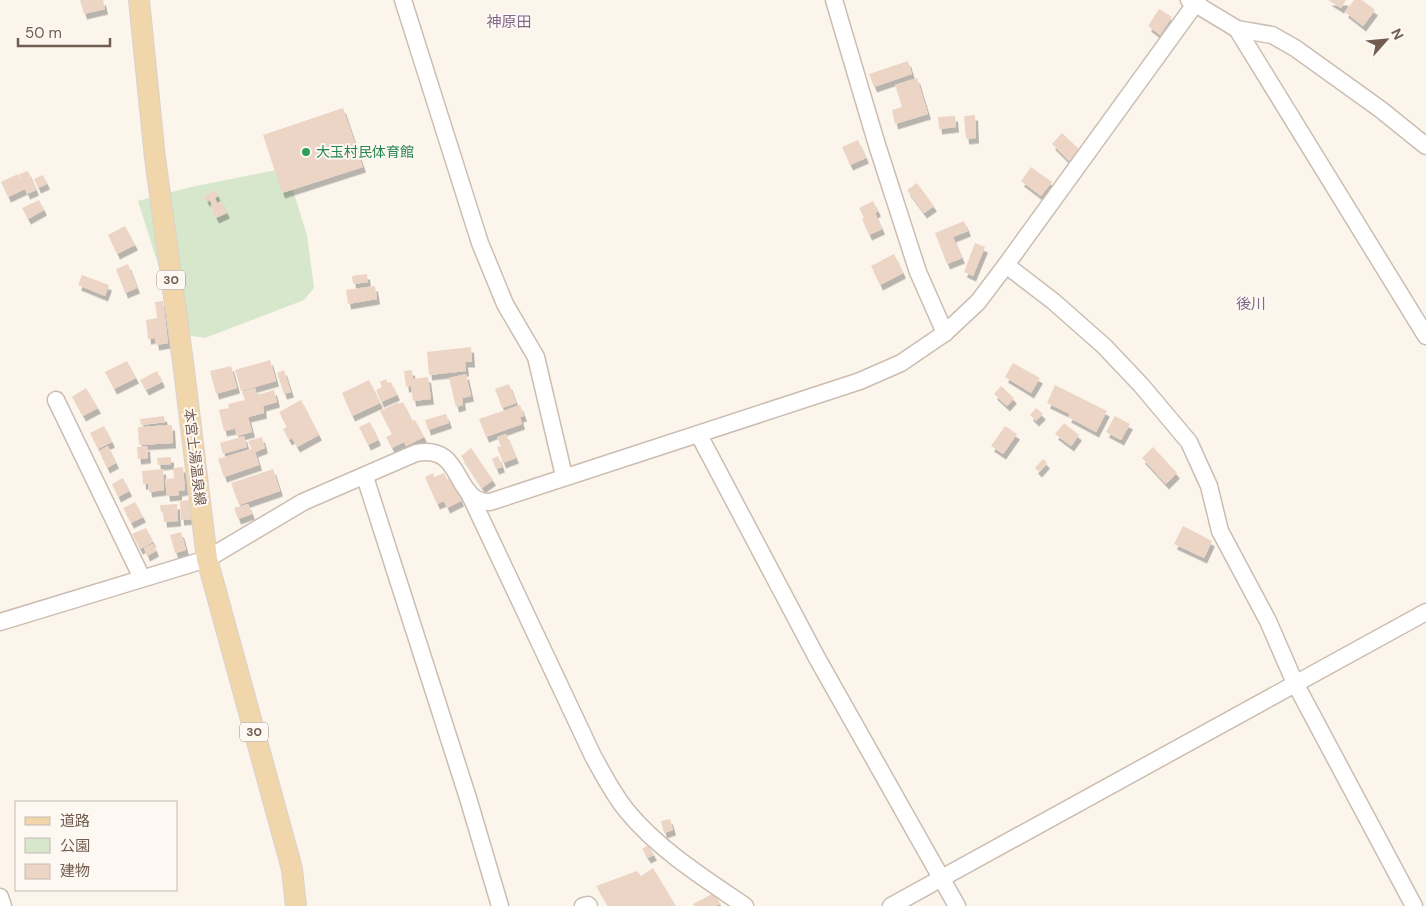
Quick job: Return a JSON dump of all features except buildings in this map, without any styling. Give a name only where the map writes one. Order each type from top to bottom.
[{"type":"main road","name":"本宮土湯温泉線","points":[[139,0],[155,158],[183,362],[206,559],[292,869],[296,906]]},
{"type":"street","points":[[403,0],[480,243],[505,304],[536,357],[564,476]]},
{"type":"street","points":[[834,0],[877,145],[918,272],[945,333]]},
{"type":"street","points":[[468,491],[478,500],[490,502],[564,476],[699,435],[860,381],[901,363],[945,333],[978,302],[1194,1],[1237,28],[1272,35],[1295,48],[1380,108],[1426,146]]},
{"type":"street","points":[[1237,28],[1426,336]]},
{"type":"street","points":[[1006,265],[1054,302],[1104,346],[1141,385],[1188,442],[1209,486],[1220,531],[1268,621],[1295,682],[1414,906]]},
{"type":"street","points":[[56,400],[142,578]]},
{"type":"street","points":[[699,435],[817,658],[957,906]]},
{"type":"street","points":[[0,622],[206,559],[303,502],[416,454],[434,452],[446,458],[468,491],[593,756],[611,788],[627,811],[658,844],[745,906]]},
{"type":"street","points":[[365,476],[468,798],[500,906]]},
{"type":"street","points":[[891,906],[1295,682],[1426,612]]},
{"type":"street","points":[[0,897],[3,906]]},
{"type":"street","points":[[583,906],[588,904],[589,906]]},
{"type":"green space","points":[[286,168],[307,235],[314,288],[304,300],[205,338],[180,334],[138,201],[191,187]]},
{"type":"place","name":"大玉村民体育館","points":[[306,152]]},
{"type":"district","name":"神原田","points":[[509,22]]},
{"type":"district","name":"後川","points":[[1251,304]]}]
